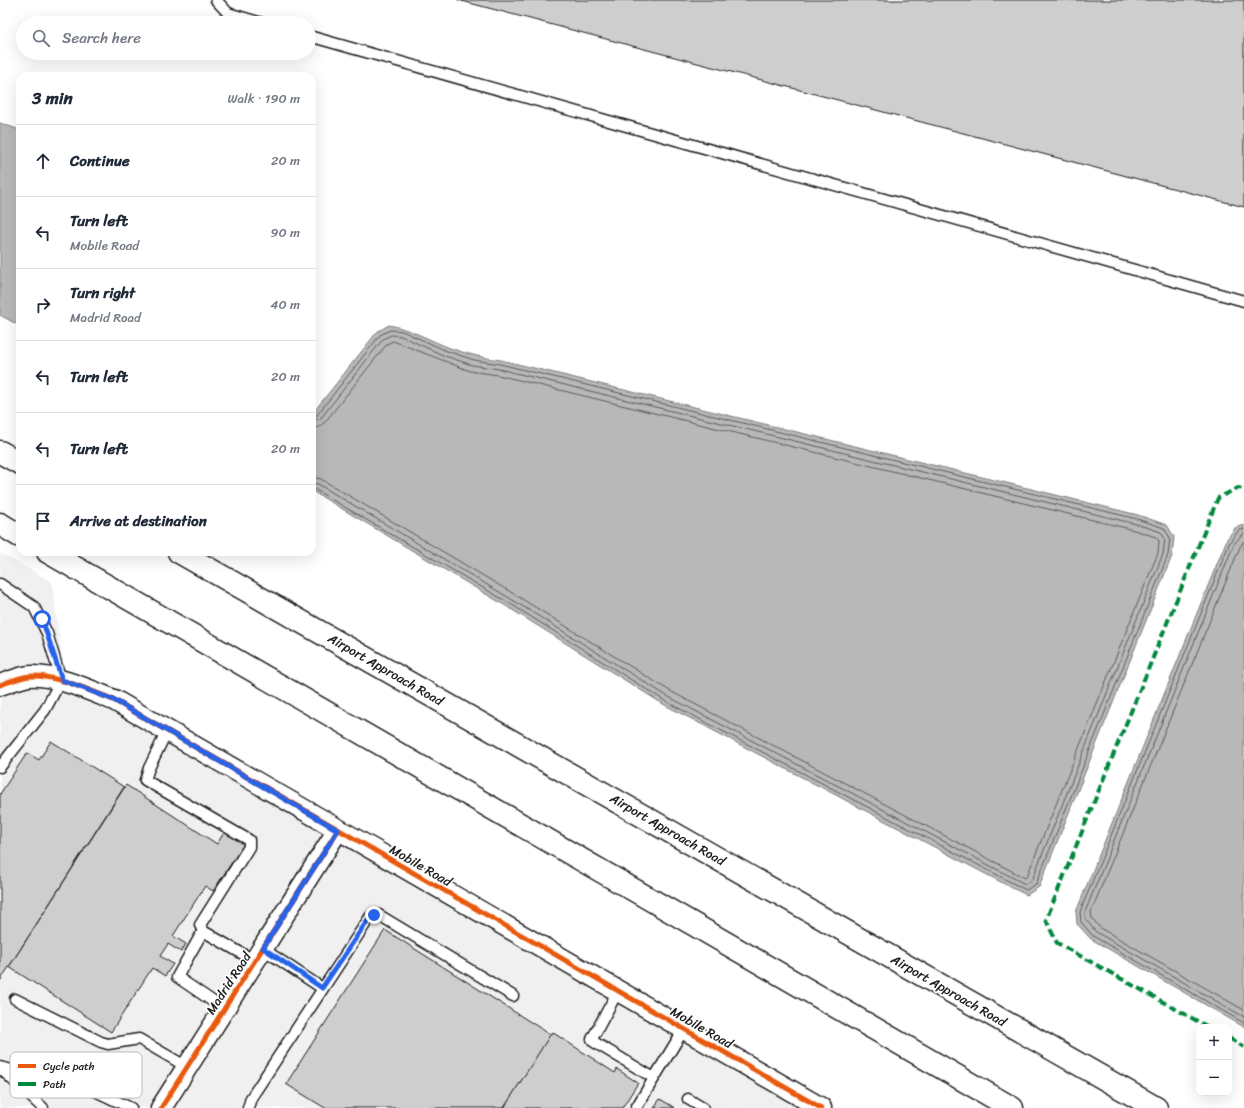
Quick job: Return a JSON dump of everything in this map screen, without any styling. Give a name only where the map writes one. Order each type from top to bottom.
[{"type":"main road","points":[[0,452],[16,461]]},
{"type":"main road","points":[[0,524],[16,534]]},
{"type":"main road","points":[[55,556],[1012,1108]]},
{"type":"main road","name":"Airport Approach Road","points":[[186,556],[1156,1108]]},
{"type":"street","name":"Mobile Road","points":[[0,685],[25,676],[62,680],[114,700],[820,1108]]},
{"type":"street","name":"Madrid Road","points":[[161,1108],[338,830]]},
{"type":"lane","points":[[216,0],[228,14],[236,16]]},
{"type":"lane","points":[[316,38],[1244,301]]},
{"type":"lane","points":[[0,584],[34,607],[47,633],[62,680],[45,710],[0,767]]},
{"type":"lane","points":[[167,731],[149,768],[145,780],[247,838],[250,843],[202,919],[200,925],[204,931],[259,955],[322,988]]},
{"type":"lane","points":[[248,1108],[250,1098],[370,917],[379,915],[513,996]]},
{"type":"lane","points":[[204,931],[177,977],[224,1009]]},
{"type":"lane","points":[[618,991],[592,1037],[593,1041],[654,1078]]},
{"type":"lane","points":[[15,999],[101,1042],[108,1044],[139,1039],[187,1067]]},
{"type":"lane","points":[[636,1108],[684,1029]]},
{"type":"lane","points":[[0,1067],[10,1077]]},
{"type":"lane","points":[[0,1067],[10,1069]]},
{"type":"lane","points":[[32,1098],[42,1108]]},
{"type":"lane","points":[[110,1098],[131,1108]]},
{"type":"lane","points":[[688,1099],[703,1108]]},
{"type":"shaded area","points":[[0,553],[52,582],[65,680],[815,1108],[0,1108]]},
{"type":"water","points":[[0,123],[16,129],[16,324],[0,315]]},
{"type":"water","points":[[389,325],[405,329],[450,348],[469,354],[501,360],[1138,515],[1167,525],[1174,537],[1172,556],[1039,887],[1027,895],[1014,889],[663,704],[506,606],[316,493],[316,409],[377,332]]},
{"type":"water","points":[[1244,525],[1244,1027],[1091,939],[1077,924],[1076,912],[1227,539],[1235,528]]},
{"type":"building","points":[[458,0],[1244,0],[1244,207]]},
{"type":"building","points":[[51,741],[124,787],[0,981],[0,794],[27,753],[39,760]]},
{"type":"building","points":[[126,785],[217,844],[227,828],[246,841],[213,891],[205,886],[173,936],[186,944],[181,952],[168,944],[160,956],[173,964],[165,976],[152,968],[111,1032],[9,967]]},
{"type":"building","points":[[385,930],[551,1035],[504,1108],[325,1108],[286,1084]]},
{"type":"building","points":[[552,1032],[615,1073],[617,1069],[638,1083],[622,1108],[504,1108]]},
{"type":"building","points":[[660,1099],[675,1108],[654,1108]]},
{"type":"marked path","points":[[1203,1024],[1057,943],[1046,920],[1218,498],[1238,488],[1244,489]]},
{"type":"marked path","points":[[1232,1040],[1244,1047]]},
{"type":"cycle path","points":[[0,685],[24,677],[45,677],[57,679],[114,700],[821,1108]]},
{"type":"cycle path","points":[[161,1108],[338,830]]},
{"type":"route","points":[[42,619],[62,680],[114,700],[338,830],[263,948],[322,988],[370,917],[374,915]]}]
